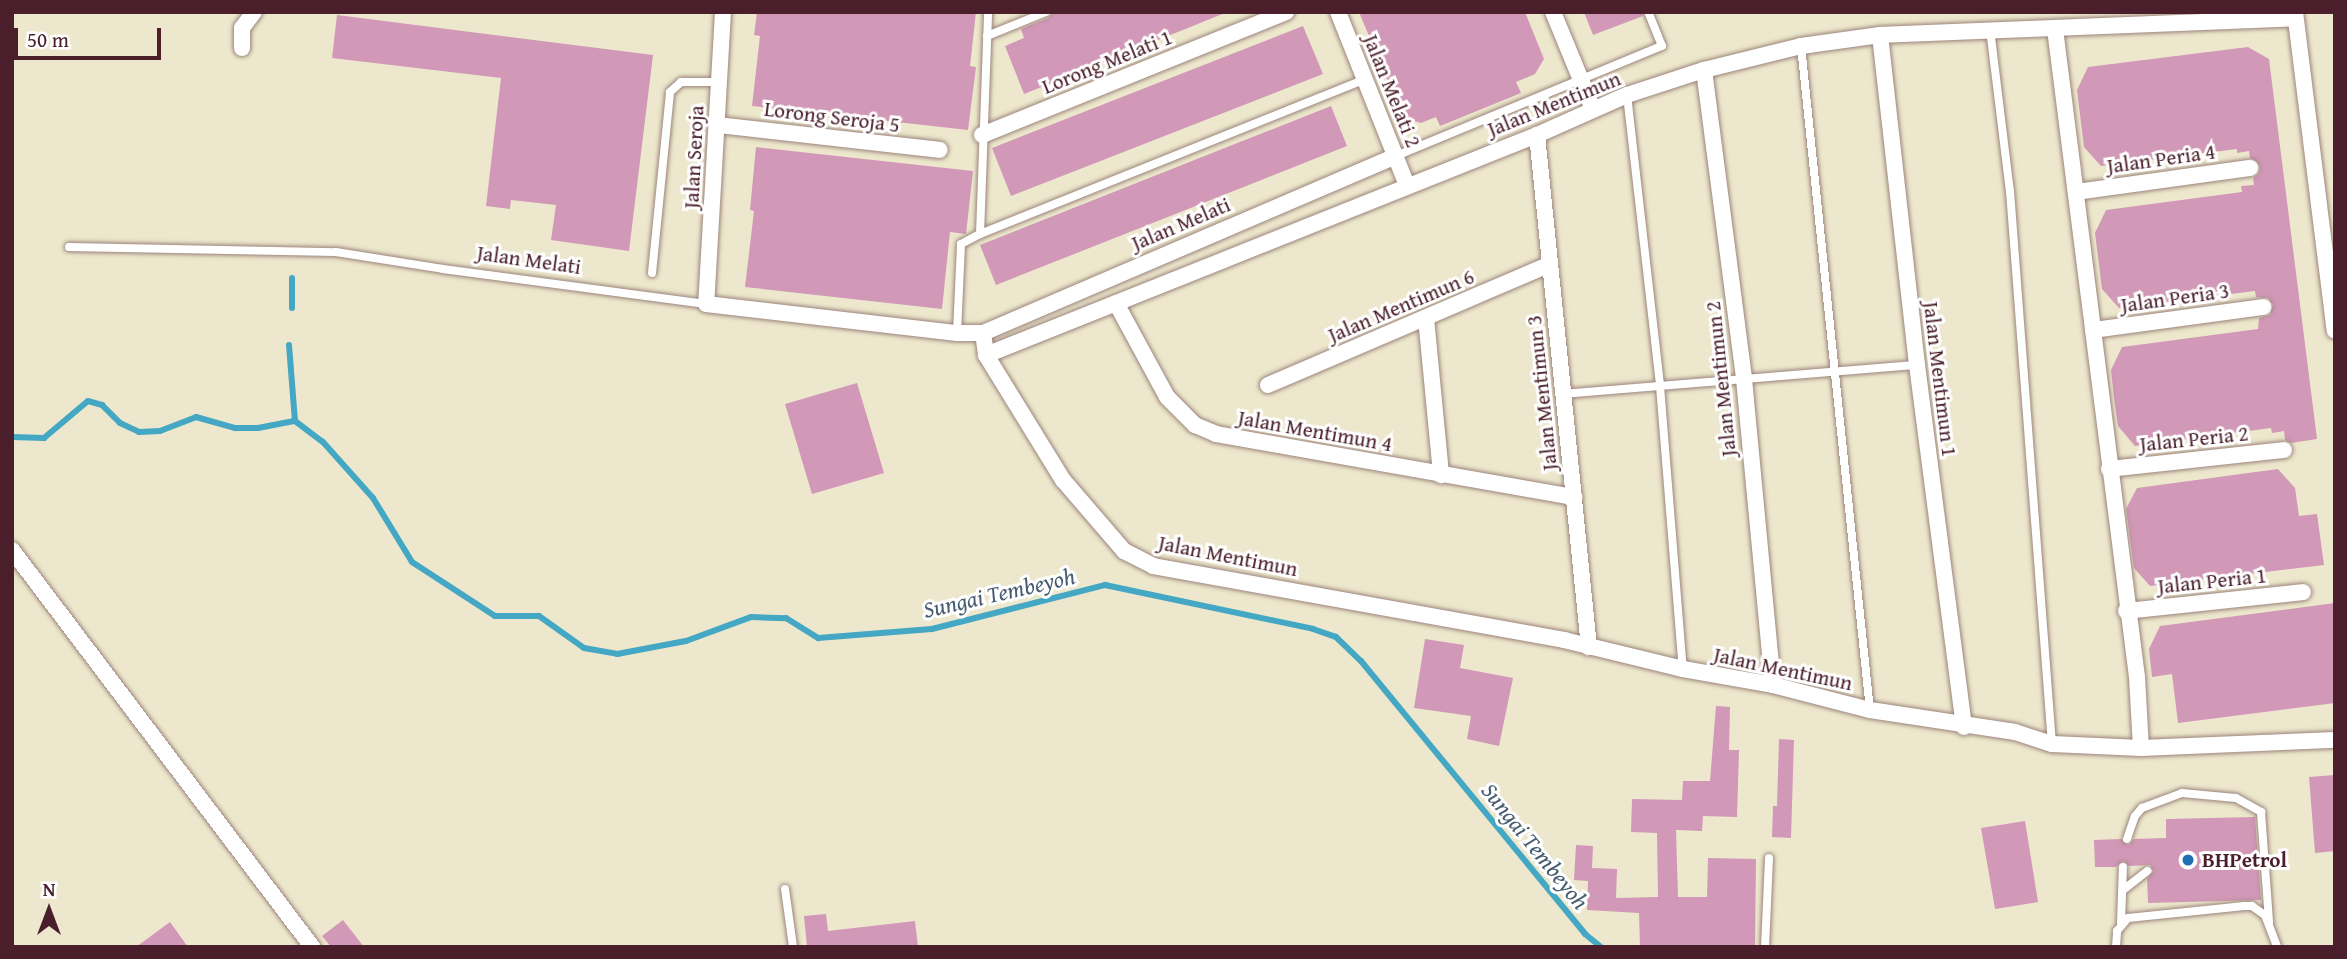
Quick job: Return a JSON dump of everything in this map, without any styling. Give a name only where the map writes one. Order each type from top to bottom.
[{"type":"street","points":[[242,48],[242,28],[254,12]]},
{"type":"street","name":"Jalan Seroja","points":[[706,304],[723,12]]},
{"type":"street","name":"Lorong Melati 1","points":[[982,135],[1286,12]]},
{"type":"street","name":"Jalan Melati 2","points":[[1338,12],[1407,185]]},
{"type":"street","points":[[1553,12],[1593,109]]},
{"type":"street","points":[[2295,15],[2335,331]]},
{"type":"street","name":"Jalan Mentimun","points":[[2295,15],[2054,29],[1990,29],[1880,35],[1801,46],[1704,70],[1593,109],[1537,135],[986,355],[1063,480],[1124,551],[1153,566],[1589,647],[1683,669],[1773,685],[1870,710],[2015,733],[2052,744],[2141,748],[2335,740]]},
{"type":"street","points":[[2054,29],[2126,611],[2137,677],[2141,748]]},
{"type":"street","name":"Jalan Mentimun 1","points":[[1880,35],[1917,365],[1964,727]]},
{"type":"street","name":"Jalan Mentimun 2","points":[[1704,70],[1744,379],[1773,685]]},
{"type":"street","name":"Lorong Seroja 5","points":[[718,125],[940,150]]},
{"type":"street","name":"Jalan Mentimun 3","points":[[1537,135],[1589,647]]},
{"type":"street","name":"Jalan Melati","points":[[706,304],[957,333],[983,333],[1396,156]]},
{"type":"street","name":"Jalan Peria 4","points":[[2076,192],[2250,168]]},
{"type":"street","name":"Jalan Mentimun 6","points":[[1268,385],[1550,264]]},
{"type":"street","name":"Jalan Mentimun 4","points":[[1116,303],[1167,397],[1195,425],[1216,434],[1574,496]]},
{"type":"street","name":"Jalan Peria 3","points":[[2093,330],[2263,307]]},
{"type":"street","points":[[1426,318],[1441,475]]},
{"type":"street","points":[[983,333],[986,355]]},
{"type":"street","name":"Jalan Peria 2","points":[[2109,469],[2284,450]]},
{"type":"street","points":[[12,550],[312,947]]},
{"type":"street","name":"Jalan Peria 1","points":[[2126,611],[2303,592]]},
{"type":"lane","points":[[980,234],[988,12]]},
{"type":"lane","points":[[987,36],[1046,12]]},
{"type":"lane","points":[[1396,156],[1662,46],[1648,12]]},
{"type":"lane","points":[[1990,29],[2010,191],[2052,744]]},
{"type":"lane","points":[[1801,46],[1870,710]]},
{"type":"lane","points":[[957,333],[961,244],[1365,79]]},
{"type":"lane","points":[[652,273],[670,92],[681,82],[719,82]]},
{"type":"lane","points":[[1627,96],[1660,386],[1683,669]]},
{"type":"lane","name":"Jalan Melati","points":[[69,247],[336,252],[706,304]]},
{"type":"lane","points":[[1563,394],[1917,365]]},
{"type":"lane","points":[[2127,839],[2135,816],[2142,808],[2182,793],[2219,794],[2236,798],[2261,812],[2269,922],[2277,947]]},
{"type":"lane","points":[[1765,947],[1769,858]]},
{"type":"lane","points":[[2116,947],[2117,931],[2121,923],[2123,867]]},
{"type":"lane","points":[[2123,890],[2147,872]]},
{"type":"lane","points":[[785,889],[793,947]]},
{"type":"lane","points":[[2121,923],[2137,915],[2244,906],[2259,910],[2269,922]]},
{"type":"building","points":[[757,12],[976,12],[970,66],[976,67],[968,130],[752,106],[760,36],[754,35]]},
{"type":"building","points":[[1053,12],[1225,13],[1024,94],[1005,46],[1024,38],[1021,29],[1048,18]]},
{"type":"building","points":[[1359,12],[1525,12],[1544,59],[1535,74],[1516,82],[1521,93],[1440,126],[1436,117],[1421,123],[1403,118]]},
{"type":"building","points":[[1584,12],[1642,12],[1643,16],[1593,35]]},
{"type":"building","points":[[337,15],[653,55],[629,251],[551,240],[556,205],[511,200],[510,209],[486,206],[501,78],[332,58]]},
{"type":"building","points":[[1303,26],[1323,74],[1011,196],[992,148]]},
{"type":"building","points":[[2248,47],[2269,59],[2317,439],[2291,443],[2285,440],[2284,431],[2272,433],[2271,428],[2135,446],[2118,426],[2114,398],[2111,370],[2122,347],[2258,329],[2259,318],[2270,315],[2273,305],[2268,298],[2256,297],[2255,291],[2119,308],[2102,289],[2095,233],[2106,210],[2242,192],[2241,186],[2254,185],[2253,178],[2259,173],[2260,166],[2250,158],[2249,151],[2237,153],[2237,149],[2101,166],[2084,147],[2077,90],[2088,67]]},
{"type":"building","points":[[1331,106],[1347,146],[996,285],[980,245]]},
{"type":"building","points":[[756,147],[973,171],[966,234],[950,232],[942,309],[745,287],[754,211],[750,210]]},
{"type":"building","points":[[857,383],[884,473],[812,494],[785,404]]},
{"type":"building","points":[[2278,469],[2295,488],[2299,516],[2317,514],[2324,565],[2150,586],[2134,568],[2126,509],[2137,488]]},
{"type":"building","points":[[2335,603],[2335,703],[2178,723],[2172,674],[2152,677],[2149,649],[2160,626]]},
{"type":"building","points":[[1425,639],[1464,645],[1460,668],[1513,678],[1499,746],[1467,739],[1471,716],[1414,708]]},
{"type":"building","points":[[1716,706],[1730,707],[1729,750],[1739,750],[1737,817],[1703,816],[1702,831],[1676,830],[1678,897],[1707,897],[1708,858],[1756,859],[1755,947],[1640,947],[1639,913],[1587,910],[1588,881],[1574,880],[1576,845],[1593,846],[1592,868],[1617,869],[1616,898],[1658,897],[1657,833],[1631,832],[1632,799],[1682,800],[1683,781],[1710,781]]},
{"type":"building","points":[[1779,739],[1794,740],[1791,838],[1772,837],[1773,806],[1777,806]]},
{"type":"building","points":[[2335,775],[2335,851],[2315,853],[2309,777]]},
{"type":"building","points":[[2255,817],[2261,900],[2148,903],[2147,879],[2153,871],[2150,865],[2129,866],[2123,861],[2116,867],[2095,867],[2094,840],[2121,839],[2128,845],[2134,839],[2166,838],[2166,819]]},
{"type":"building","points":[[2025,821],[2038,902],[1995,909],[1981,828]]},
{"type":"building","points":[[826,914],[828,931],[915,921],[918,947],[807,947],[804,916]]},
{"type":"building","points":[[343,920],[364,947],[331,947],[322,936]]},
{"type":"building","points":[[170,922],[188,947],[136,947]]},
{"type":"waterway","points":[[292,278],[292,308]]},
{"type":"waterway","points":[[289,345],[295,421]]},
{"type":"waterway","name":"Sungai Tembeyoh","points":[[12,437],[44,438],[88,401],[102,405],[120,423],[139,432],[160,431],[196,417],[235,428],[258,428],[295,421],[323,442],[373,498],[412,562],[495,616],[539,616],[584,648],[617,654],[686,641],[751,617],[786,618],[818,638],[932,629],[1105,585],[1313,629],[1336,637],[1361,661],[1585,934],[1601,947]]},
{"type":"place","name":"BHPetrol","points":[[2188,860]]}]
